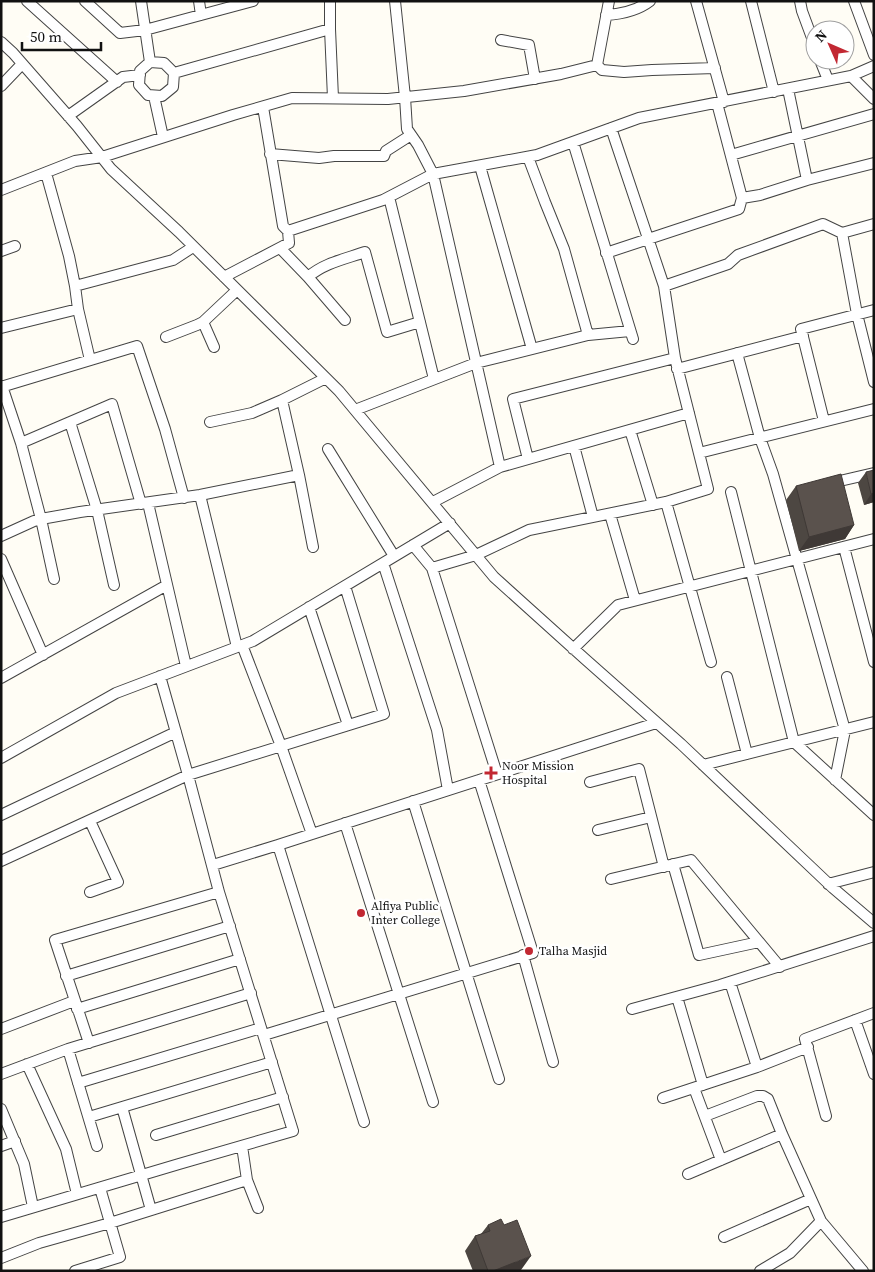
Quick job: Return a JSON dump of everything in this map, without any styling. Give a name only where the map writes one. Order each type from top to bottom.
[{"type":"street","points":[[26,1],[117,82]]},
{"type":"street","points":[[84,1],[120,33],[145,30],[253,1]]},
{"type":"street","points":[[140,1],[150,62]]},
{"type":"street","points":[[199,1],[201,15]]},
{"type":"street","points":[[330,1],[333,98]]},
{"type":"street","points":[[395,1],[407,129],[418,145],[433,174],[500,468]]},
{"type":"street","points":[[597,65],[609,1]]},
{"type":"street","points":[[606,15],[625,13],[644,6],[650,1]]},
{"type":"street","points":[[606,252],[739,209],[742,198],[720,103],[715,68],[696,1]]},
{"type":"street","points":[[751,1],[774,92]]},
{"type":"street","points":[[800,1],[805,20]]},
{"type":"street","points":[[854,1],[874,56]]},
{"type":"street","points":[[174,73],[330,29]]},
{"type":"street","points":[[501,40],[529,44],[534,79]]},
{"type":"street","points":[[1,42],[68,116],[111,169],[339,391],[494,577],[703,765],[828,884],[874,923]]},
{"type":"street","points":[[150,62],[164,62],[174,73],[173,87],[162,96],[148,96],[139,85],[140,71],[150,62]]},
{"type":"street","points":[[1,86],[22,64]]},
{"type":"street","points":[[597,65],[602,70],[624,72],[715,68]]},
{"type":"street","points":[[1,190],[75,161],[102,157],[292,98],[388,99],[464,91],[561,74],[597,65]]},
{"type":"street","points":[[288,232],[389,197],[433,174],[537,155],[639,118],[852,76],[874,66]]},
{"type":"street","points":[[824,70],[828,80]]},
{"type":"street","points":[[68,116],[123,77],[140,75]]},
{"type":"street","points":[[852,76],[874,99]]},
{"type":"street","points":[[788,89],[807,180]]},
{"type":"street","points":[[154,96],[163,137]]},
{"type":"street","points":[[224,277],[289,243],[288,232],[283,226],[262,107]]},
{"type":"street","points":[[731,155],[874,114]]},
{"type":"street","points":[[432,568],[476,555],[529,530],[653,505],[708,489],[677,369],[664,286],[611,128]]},
{"type":"street","points":[[270,154],[319,158],[334,156],[384,156],[386,151],[411,135]]},
{"type":"street","points":[[355,410],[476,363],[588,335],[632,335],[573,142]]},
{"type":"street","points":[[528,157],[564,250],[588,335]]},
{"type":"street","points":[[742,198],[760,195],[807,180],[874,163]]},
{"type":"street","points":[[480,166],[532,349]]},
{"type":"street","points":[[46,172],[69,256],[90,360]]},
{"type":"street","points":[[389,197],[434,379]]},
{"type":"street","points":[[664,286],[728,264],[738,255],[823,224],[842,233],[874,224]]},
{"type":"street","points":[[842,233],[857,314],[871,359],[874,382]]},
{"type":"street","points":[[1,251],[15,246]]},
{"type":"street","points":[[75,286],[173,260],[193,247]]},
{"type":"street","points":[[280,248],[345,320]]},
{"type":"street","points":[[308,277],[316,270],[331,263],[365,252],[387,332],[420,322]]},
{"type":"street","points":[[166,337],[197,326],[237,290]]},
{"type":"street","points":[[1,328],[78,308]]},
{"type":"street","points":[[824,421],[801,329],[874,310]]},
{"type":"street","points":[[203,322],[214,347]]},
{"type":"street","points":[[677,369],[803,336]]},
{"type":"street","points":[[54,579],[41,519],[21,443],[2,387],[137,346],[165,429],[184,498]]},
{"type":"street","points":[[737,353],[760,438],[783,495],[797,559],[845,730],[836,780]]},
{"type":"street","points":[[528,459],[513,398],[675,358]]},
{"type":"street","points":[[210,422],[252,414],[326,378]]},
{"type":"street","points":[[282,400],[313,546]]},
{"type":"street","points":[[21,443],[112,404],[145,503],[186,666]]},
{"type":"street","points":[[699,453],[874,409]]},
{"type":"street","points":[[433,502],[500,468],[689,413]]},
{"type":"street","points":[[70,422],[98,510],[114,585]]},
{"type":"street","points":[[630,430],[653,505]]},
{"type":"street","points":[[574,446],[593,517]]},
{"type":"street","points":[[328,449],[394,556]]},
{"type":"street","points":[[818,487],[874,473]]},
{"type":"street","points":[[1,536],[41,519],[184,498],[299,475]]},
{"type":"street","points":[[730,492],[794,742],[874,815]]},
{"type":"street","points":[[200,495],[239,646],[281,746],[312,834]]},
{"type":"street","points":[[666,502],[711,662]]},
{"type":"street","points":[[610,514],[635,600]]},
{"type":"street","points":[[1,758],[116,693],[253,641],[450,523]]},
{"type":"street","points":[[573,649],[618,605],[874,539]]},
{"type":"street","points":[[413,545],[432,568],[497,774]]},
{"type":"street","points":[[844,547],[874,662]]},
{"type":"street","points":[[1,558],[43,655]]},
{"type":"street","points":[[383,563],[437,730],[448,790]]},
{"type":"street","points":[[1,678],[167,586]]},
{"type":"street","points":[[1,862],[188,775],[384,714],[345,586]]},
{"type":"street","points":[[309,607],[348,725]]},
{"type":"street","points":[[1,1217],[293,1131],[219,892],[160,676]]},
{"type":"street","points":[[727,677],[747,754]]},
{"type":"street","points":[[703,765],[874,722]]},
{"type":"street","points":[[213,865],[656,723]]},
{"type":"street","points":[[1,816],[176,732]]},
{"type":"street","points":[[590,782],[639,768],[651,817],[699,955],[759,942]]},
{"type":"street","points":[[78,1083],[331,1015],[533,953],[479,780]]},
{"type":"street","points":[[413,801],[499,1079]]},
{"type":"street","points":[[598,830],[651,817]]},
{"type":"street","points":[[90,821],[118,882],[90,892]]},
{"type":"street","points":[[345,823],[433,1102]]},
{"type":"street","points":[[278,845],[364,1122]]},
{"type":"street","points":[[611,879],[691,860],[780,967]]},
{"type":"street","points":[[828,884],[874,872]]},
{"type":"street","points":[[88,1043],[55,940],[219,892]]},
{"type":"street","points":[[66,976],[230,926]]},
{"type":"street","points":[[632,1009],[780,967],[874,936]]},
{"type":"street","points":[[523,955],[553,1062]]},
{"type":"street","points":[[1,1029],[76,1005],[240,959]]},
{"type":"street","points":[[730,982],[757,1067]]},
{"type":"street","points":[[1,1074],[68,1049],[250,993]]},
{"type":"street","points":[[677,997],[705,1116],[722,1160]]},
{"type":"street","points":[[826,1116],[806,1039],[874,1013]]},
{"type":"street","points":[[855,1020],[874,1074]]},
{"type":"street","points":[[663,1098],[808,1048]]},
{"type":"street","points":[[68,1049],[97,1146]]},
{"type":"street","points":[[89,1118],[272,1062]]},
{"type":"street","points":[[28,1064],[66,1149],[77,1194]]},
{"type":"street","points":[[705,1116],[757,1096],[763,1096],[768,1099],[821,1221],[863,1271]]},
{"type":"street","points":[[156,1135],[282,1097]]},
{"type":"street","points":[[122,1107],[151,1210]]},
{"type":"street","points":[[1,1109],[24,1164],[33,1207]]},
{"type":"street","points":[[688,1174],[782,1134]]},
{"type":"street","points":[[1,1146],[15,1141]]},
{"type":"street","points":[[242,1146],[247,1180],[258,1208]]},
{"type":"street","points":[[1,1258],[38,1243],[110,1223],[247,1180]]},
{"type":"street","points":[[75,1271],[120,1257],[100,1188]]},
{"type":"street","points":[[724,1237],[811,1200]]},
{"type":"street","points":[[760,1271],[790,1253],[821,1221]]},
{"type":"building","points":[[874,470],[874,493],[871,494],[866,472]]},
{"type":"building","points":[[841,474],[854,525],[809,537],[796,486]]},
{"type":"building","points":[[501,1219],[504,1225],[517,1220],[531,1256],[493,1271],[488,1271],[475,1236],[490,1231],[488,1225]]},
{"type":"place","name":"Noor Mission Hospital","points":[[491,773]]},
{"type":"place","name":"Alfiya Public Inter College","points":[[361,913]]},
{"type":"place","name":"Talha Masjid","points":[[529,951]]}]
